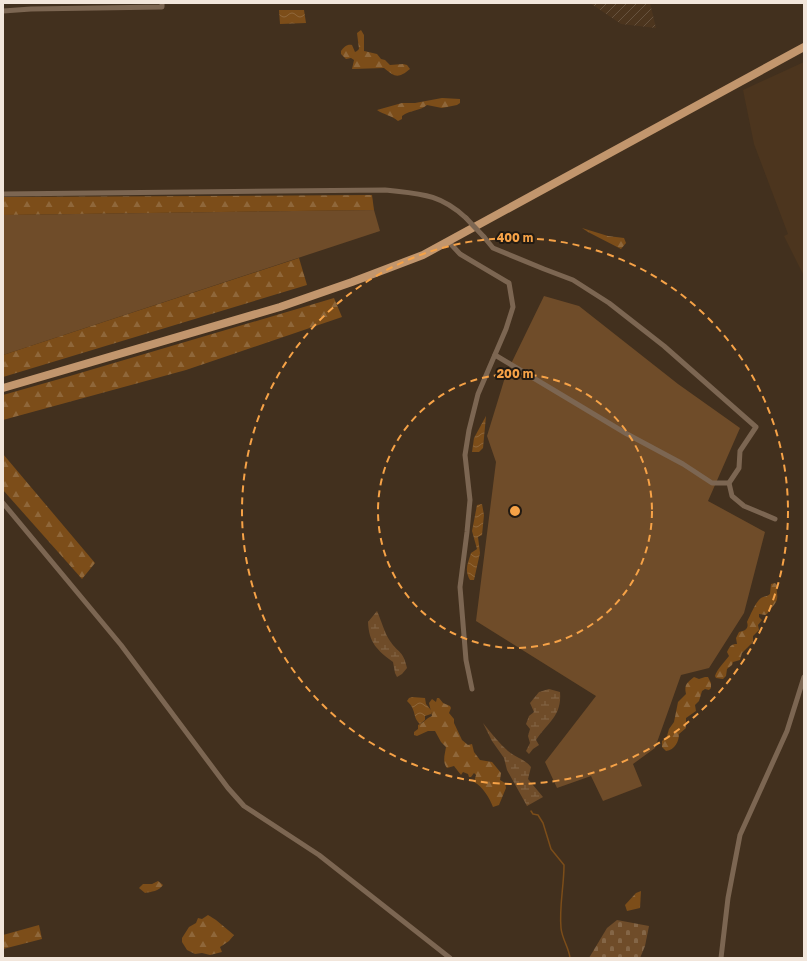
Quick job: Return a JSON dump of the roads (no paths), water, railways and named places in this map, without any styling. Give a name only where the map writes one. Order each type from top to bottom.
[{"type":"main road","points":[[3,388],[280,307],[352,282],[423,254],[804,47]]},
{"type":"street","points":[[3,11],[31,9],[162,7],[162,3]]},
{"type":"street","points":[[3,194],[385,190],[417,194],[440,200],[451,206],[466,218],[493,248],[573,280],[608,304],[664,346],[756,427],[740,451],[739,468],[729,483],[732,496],[744,506],[775,519]]},
{"type":"street","points":[[448,241],[460,254],[509,283],[513,307],[506,329],[478,394],[469,430],[465,455],[470,500],[460,588],[466,660],[472,689]]},
{"type":"street","points":[[495,355],[627,434],[683,464],[712,483],[729,483]]},
{"type":"street","points":[[3,504],[121,645],[228,788],[244,806],[319,855],[450,958]]},
{"type":"street","points":[[721,958],[728,898],[740,835],[787,731],[804,677]]},
{"type":"water","points":[[279,10],[304,10],[306,23],[280,24]]},
{"type":"water","points":[[486,416],[483,448],[479,452],[472,452],[474,438]]},
{"type":"water","points":[[482,504],[484,515],[482,535],[478,537],[480,553],[474,580],[470,580],[467,573],[468,563],[471,553],[477,549],[472,531],[477,505]]},
{"type":"water","points":[[412,697],[425,698],[426,704],[431,710],[431,714],[425,716],[425,720],[420,724],[416,719],[412,707],[407,701]]},
{"type":"waterway","points":[[531,811],[533,814],[538,815],[543,823],[551,849],[564,865],[561,928],[570,958]]}]
